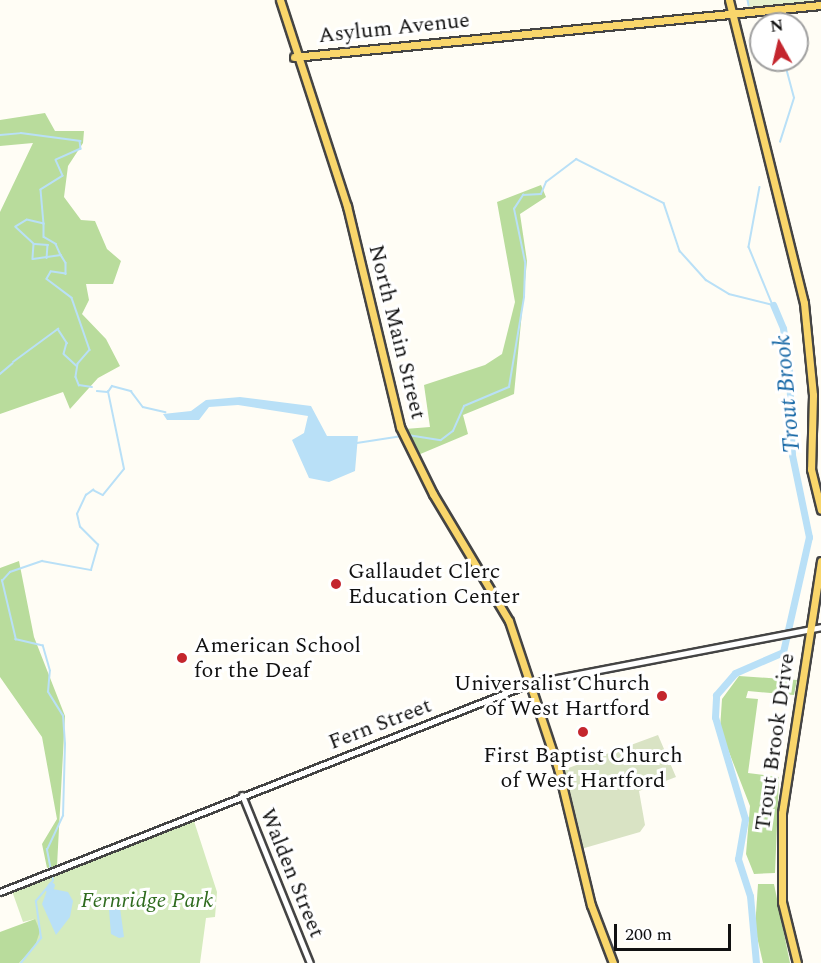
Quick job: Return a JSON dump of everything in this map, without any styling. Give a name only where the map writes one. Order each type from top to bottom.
[{"type":"main road","name":"North Main Street","points":[[280,0],[294,57],[347,206],[400,427],[405,440],[504,610],[531,683],[591,905],[613,963]]},
{"type":"main road","points":[[729,0],[804,303],[813,395],[811,469],[821,510]]},
{"type":"main road","name":"Asylum Avenue","points":[[294,57],[821,5]]},
{"type":"main road","name":"Trout Brook Drive","points":[[796,963],[783,911],[780,844],[821,561]]},
{"type":"street","name":"Fern Street","points":[[0,892],[531,683],[821,627]]},
{"type":"street","name":"Walden Street","points":[[242,795],[310,963]]},
{"type":"green space","points":[[748,0],[821,0],[821,1],[748,9]]},
{"type":"green space","points":[[45,113],[55,131],[84,131],[83,143],[68,166],[64,197],[81,220],[95,221],[107,249],[121,261],[113,284],[86,284],[89,300],[82,314],[106,339],[120,366],[98,378],[70,409],[63,392],[0,414],[0,212],[33,143],[0,146],[0,120]]},
{"type":"green space","points":[[541,185],[546,197],[520,214],[527,261],[514,394],[463,415],[468,434],[418,455],[405,429],[430,427],[424,385],[485,365],[502,354],[515,302],[497,202]]},
{"type":"green space","points":[[19,561],[34,637],[65,716],[57,866],[47,868],[42,844],[57,819],[42,737],[0,677],[0,568]]},
{"type":"green space","points":[[739,676],[797,680],[794,695],[748,691],[746,698],[758,699],[748,773],[779,777],[775,873],[754,874],[746,854],[750,806],[720,729],[722,699]]},
{"type":"green space","points":[[658,735],[676,777],[639,791],[645,825],[640,832],[581,849],[563,770]]},
{"type":"green space","name":"Fernridge Park","points":[[193,818],[217,892],[215,917],[206,918],[200,963],[19,963],[35,946],[35,919],[23,922],[12,891]]},
{"type":"green space","points":[[758,884],[774,884],[790,963],[763,963],[755,928]]},
{"type":"green space","points":[[35,919],[40,931],[35,946],[19,963],[0,963],[0,932]]},
{"type":"water","points":[[240,397],[311,406],[327,436],[358,436],[355,471],[329,482],[309,478],[292,440],[304,433],[308,416],[238,405],[209,407],[199,420],[167,420],[163,414],[191,411],[206,400]]},
{"type":"water","points":[[48,888],[68,892],[73,901],[70,917],[56,935],[42,904]]},
{"type":"water","points":[[120,908],[124,937],[119,938],[111,934],[109,910]]},
{"type":"waterway","name":"Trout Brook","points":[[748,0],[749,5]]},
{"type":"waterway","points":[[780,142],[794,98],[787,72]]},
{"type":"waterway","points":[[0,135],[21,133],[80,141],[81,149],[56,160],[63,176],[41,190],[44,224],[27,220],[16,227],[34,244],[33,259],[61,255],[66,263],[66,274],[51,272],[47,279],[72,298],[90,350],[78,364],[76,377],[79,385],[92,387]]},
{"type":"waterway","name":"Trout Brook","points":[[408,435],[441,440],[453,431],[464,406],[509,387],[524,297],[525,262],[514,209],[523,195],[541,194],[546,182],[576,159],[664,203],[680,251],[706,280],[729,294],[773,305]]},
{"type":"waterway","points":[[760,187],[749,247],[772,303]]},
{"type":"waterway","points":[[44,224],[44,237],[56,244],[61,255]]},
{"type":"waterway","points":[[35,244],[48,245],[47,258]]},
{"type":"waterway","name":"Trout Brook","points":[[756,963],[750,896],[738,859],[745,819],[715,717],[716,695],[735,673],[783,652],[809,537],[792,455],[789,371],[783,328],[773,305]]},
{"type":"waterway","points":[[13,362],[58,329],[67,343],[64,354],[77,366]]},
{"type":"waterway","points":[[0,374],[12,364]]},
{"type":"waterway","name":"Trout Brook","points":[[21,963],[41,938],[36,901],[53,881],[47,850],[63,816],[65,744],[63,716],[48,692],[50,671],[43,646],[16,640],[2,581],[10,572],[42,561],[91,570],[98,545],[80,527],[77,514],[86,495],[93,490],[103,495],[124,469],[108,392],[112,386],[131,391],[143,407],[165,412]]},
{"type":"waterway","points":[[97,391],[107,392]]},
{"type":"waterway","name":"Trout Brook","points":[[357,443],[403,436]]},
{"type":"waterway","name":"Trout Brook","points":[[49,889],[51,885]]},
{"type":"place","name":"Gallaudet Clerc Education Center","points":[[336,584]]},
{"type":"place","name":"American School for the Deaf","points":[[182,658]]},
{"type":"place","name":"Universalist Church of West Hartford","points":[[662,696]]},
{"type":"place","name":"First Baptist Church of West Hartford","points":[[583,732]]}]
